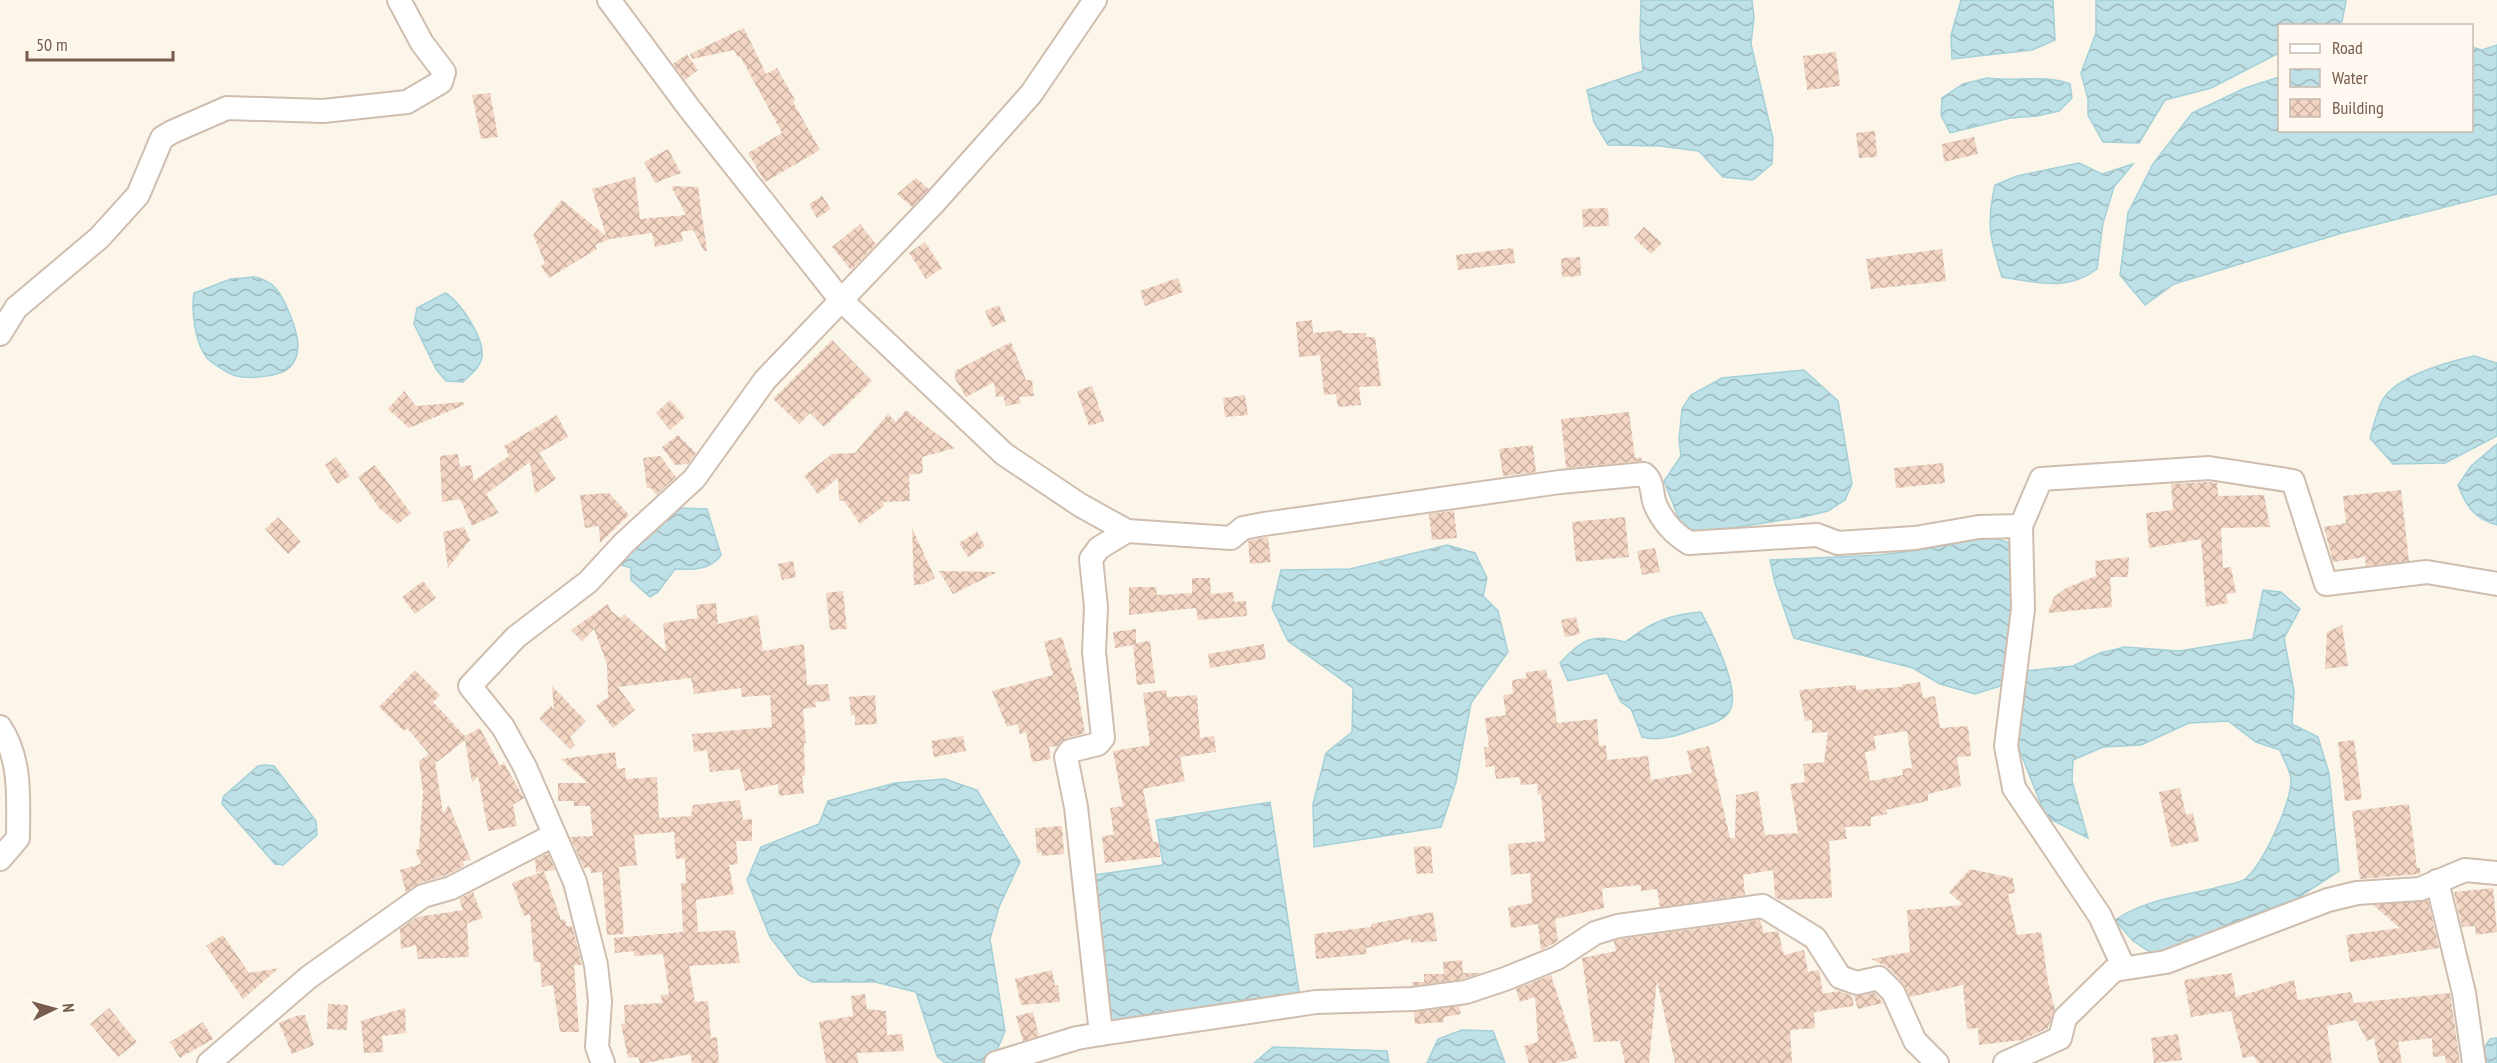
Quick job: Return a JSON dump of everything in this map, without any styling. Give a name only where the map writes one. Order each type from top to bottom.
[{"type":"street","points":[[0,334],[16,308],[99,238],[138,195],[162,138],[172,132],[227,108],[323,111],[406,102],[441,82],[444,72],[422,43],[399,0]]},
{"type":"street","points":[[609,0],[689,108],[840,299],[1004,454],[1080,505],[1127,531],[1230,538],[1243,528],[1264,524],[1560,482],[1644,474],[1651,483],[1655,504],[1673,534],[1689,543],[1817,535],[1838,543],[1915,538],[1979,527],[2021,526]]},
{"type":"street","points":[[603,1063],[597,1047],[600,1001],[596,965],[575,882],[554,835],[546,810],[503,727],[470,686],[516,638],[588,582],[624,543],[694,479],[765,380],[934,203],[1030,93],[1095,0]]},
{"type":"street","points":[[2124,968],[2100,916],[2014,788],[2006,746],[2023,609],[2021,526],[2042,479],[2210,468],[2293,481],[2326,584],[2427,572],[2497,584]]},
{"type":"street","points":[[1101,1034],[1099,999],[1084,902],[1076,807],[1066,757],[1070,751],[1098,744],[1104,738],[1094,652],[1096,607],[1091,559],[1100,548],[1127,531]]},
{"type":"street","points":[[0,727],[11,744],[17,783],[18,827],[18,838],[0,859]]},
{"type":"street","points":[[209,1063],[309,977],[423,896],[451,888],[554,835]]},
{"type":"street","points":[[2005,1063],[2060,1038],[2065,1018],[2114,970],[2166,962],[2328,900],[2357,893],[2420,889],[2465,870],[2497,873]]},
{"type":"street","points":[[2437,881],[2464,993],[2474,1063]]},
{"type":"street","points":[[996,1063],[1077,1038],[1101,1034],[1316,1002],[1413,999],[1466,992],[1505,980],[1557,958],[1595,933],[1606,929],[1684,915],[1763,906],[1815,938],[1840,977],[1857,983],[1879,978],[1893,992],[1915,1041],[1937,1063]]},
{"type":"water","points":[[1641,0],[1752,0],[1754,18],[1751,44],[1773,139],[1772,164],[1753,180],[1723,177],[1699,151],[1660,146],[1608,145],[1594,122],[1587,90],[1643,71],[1640,38]]},
{"type":"water","points":[[1961,0],[2053,0],[2055,40],[2032,50],[1952,59],[1951,35]]},
{"type":"water","points":[[2096,0],[2346,1],[2342,22],[2337,24],[2278,24],[2278,54],[2211,88],[2165,100],[2139,143],[2103,142],[2088,115],[2088,99],[2081,73],[2096,33]]},
{"type":"water","points":[[2497,45],[2497,194],[2342,233],[2174,284],[2145,305],[2120,275],[2128,213],[2153,164],[2192,113],[2245,88],[2278,77],[2278,132],[2473,132],[2473,47],[2482,50]]},
{"type":"water","points":[[1987,78],[2061,81],[2070,84],[2072,98],[2059,111],[2037,116],[2010,118],[1950,133],[1941,115],[1942,98],[1963,84]]},
{"type":"water","points":[[2079,163],[2102,174],[2133,164],[2114,187],[2103,223],[2097,269],[2075,281],[2063,283],[2039,283],[2002,277],[1990,222],[1995,185],[2017,176]]},
{"type":"water","points":[[254,277],[276,288],[291,316],[298,347],[295,361],[286,370],[264,376],[242,377],[221,369],[204,353],[195,327],[194,293],[231,279]]},
{"type":"water","points":[[445,293],[464,312],[482,348],[480,364],[463,382],[446,381],[436,369],[414,324],[417,308]]},
{"type":"water","points":[[2474,356],[2497,363],[2497,436],[2445,463],[2393,464],[2370,438],[2379,407],[2387,393],[2422,372]]},
{"type":"water","points":[[1804,370],[1838,401],[1852,484],[1845,500],[1828,511],[1803,517],[1705,532],[1683,529],[1664,481],[1681,456],[1679,440],[1682,409],[1691,395],[1722,378]]},
{"type":"water","points":[[2497,444],[2497,525],[2482,519],[2472,511],[2458,485],[2471,466]]},
{"type":"water","points":[[676,508],[707,509],[721,555],[707,566],[675,569],[658,592],[650,597],[631,580],[631,568],[618,564],[627,552],[634,550]]},
{"type":"water","points":[[1972,531],[2013,544],[2017,579],[2007,684],[1975,694],[1940,684],[1913,668],[1794,638],[1775,583],[1770,560],[1880,555],[1932,548]]},
{"type":"water","points":[[1447,545],[1475,553],[1487,578],[1483,596],[1498,611],[1508,652],[1471,703],[1456,782],[1441,827],[1314,847],[1313,804],[1326,753],[1352,732],[1353,688],[1288,641],[1272,608],[1281,570],[1350,569]]},
{"type":"water","points":[[2263,590],[2281,592],[2300,609],[2284,638],[2294,691],[2292,724],[2318,737],[2329,773],[2339,871],[2296,899],[2249,916],[2201,940],[2156,956],[2133,941],[2115,920],[2154,902],[2240,882],[2252,872],[2275,833],[2290,790],[2291,776],[2280,750],[2256,742],[2228,721],[2189,723],[2141,745],[2103,747],[2073,760],[2072,781],[2088,838],[2046,817],[2012,731],[2024,671],[2073,666],[2100,653],[2125,647],[2179,651],[2253,639]]},
{"type":"water","points":[[1701,612],[1724,662],[1732,691],[1729,712],[1709,724],[1669,737],[1655,739],[1642,737],[1631,709],[1621,702],[1607,673],[1568,681],[1560,663],[1575,648],[1588,640],[1604,638],[1625,642],[1643,629],[1660,621]]},
{"type":"water","points":[[258,766],[274,766],[316,821],[317,835],[283,865],[275,864],[222,804],[223,797]]},
{"type":"water","points":[[945,779],[977,790],[1020,862],[999,907],[990,939],[1005,1031],[994,1058],[979,1063],[945,1063],[937,1056],[916,992],[875,982],[812,982],[799,975],[770,937],[747,880],[761,847],[819,824],[828,801],[895,783]]},
{"type":"water","points":[[1270,802],[1300,998],[1111,1026],[1088,876],[1163,865],[1156,820]]},
{"type":"water","points":[[1462,1030],[1493,1031],[1505,1063],[1427,1063],[1438,1039]]},
{"type":"water","points":[[2497,1038],[2497,1063],[2481,1063],[2478,1057],[2490,1039]]},
{"type":"water","points":[[1273,1047],[1387,1051],[1389,1063],[1254,1063]]},
{"type":"building","points":[[744,28],[766,74],[777,68],[820,150],[765,182],[748,153],[782,133],[740,56],[738,57],[734,50],[692,59],[690,54]]},
{"type":"building","points":[[1836,52],[1840,86],[1807,90],[1803,56]]},
{"type":"building","points":[[687,54],[698,70],[685,80],[673,64]]},
{"type":"building","points":[[490,93],[498,137],[481,139],[472,95]]},
{"type":"building","points":[[1875,131],[1877,157],[1859,158],[1856,133]]},
{"type":"building","points":[[1974,137],[1978,154],[1944,162],[1942,144]]},
{"type":"building","points":[[668,149],[681,173],[655,183],[644,162]]},
{"type":"building","points":[[635,177],[640,219],[686,215],[671,186],[698,187],[707,251],[704,251],[693,230],[681,232],[683,241],[655,247],[652,233],[610,239],[595,245],[597,249],[549,278],[541,266],[545,263],[533,235],[562,200],[606,236],[592,189]]},
{"type":"building","points":[[916,178],[929,189],[912,207],[897,194]]},
{"type":"building","points":[[822,196],[831,209],[817,218],[809,204]]},
{"type":"building","points":[[1608,208],[1609,226],[1583,227],[1582,209]]},
{"type":"building","points":[[860,224],[876,244],[851,270],[832,247]]},
{"type":"building","points":[[1644,227],[1662,243],[1651,254],[1634,238]]},
{"type":"building","points":[[925,242],[942,268],[926,279],[909,253]]},
{"type":"building","points":[[1513,248],[1515,263],[1458,270],[1456,255]]},
{"type":"building","points":[[1942,249],[1946,281],[1871,289],[1866,259]]},
{"type":"building","points":[[1580,257],[1581,276],[1562,277],[1561,258]]},
{"type":"building","points":[[1178,278],[1183,292],[1145,306],[1140,291]]},
{"type":"building","points":[[999,305],[1006,321],[992,327],[985,311]]},
{"type":"building","points":[[1312,320],[1313,333],[1342,330],[1343,333],[1366,333],[1366,337],[1375,337],[1381,386],[1359,387],[1361,405],[1338,407],[1336,394],[1324,395],[1320,355],[1299,357],[1296,322]]},
{"type":"building","points":[[832,340],[872,381],[824,427],[810,413],[799,424],[773,399]]},
{"type":"building","points":[[1011,342],[1026,380],[1032,380],[1034,396],[1019,397],[1021,403],[1006,406],[1003,396],[996,397],[994,382],[966,397],[955,378],[955,371]]},
{"type":"building","points":[[1092,386],[1104,421],[1089,426],[1077,391]]},
{"type":"building","points":[[404,391],[416,406],[463,402],[464,405],[409,428],[388,409]]},
{"type":"building","points":[[1245,395],[1248,415],[1225,417],[1223,398]]},
{"type":"building","points":[[670,400],[685,417],[670,430],[656,413]]},
{"type":"building","points":[[906,410],[955,448],[922,457],[923,473],[909,475],[910,501],[883,502],[884,506],[860,524],[844,501],[839,501],[838,478],[818,494],[804,476],[832,454],[855,453],[888,414],[896,422]]},
{"type":"building","points":[[1629,412],[1635,458],[1641,457],[1642,461],[1566,468],[1561,419]]},
{"type":"building","points":[[557,415],[568,437],[539,453],[556,479],[535,494],[530,462],[486,494],[499,513],[472,526],[460,499],[442,502],[440,456],[458,454],[460,467],[471,465],[474,481],[509,456],[504,446]]},
{"type":"building","points":[[678,435],[696,453],[688,464],[675,465],[662,447]]},
{"type":"building","points":[[1533,445],[1536,472],[1503,476],[1499,449]]},
{"type":"building","points":[[660,456],[676,477],[656,495],[651,488],[647,488],[643,458]]},
{"type":"building","points":[[336,457],[350,476],[337,484],[325,465]]},
{"type":"building","points":[[1943,463],[1945,483],[1896,488],[1894,468]]},
{"type":"building","points":[[375,465],[411,513],[398,524],[379,508],[358,477]]},
{"type":"building","points":[[2217,483],[2218,496],[2264,495],[2270,527],[2221,528],[2223,568],[2231,567],[2236,593],[2226,594],[2228,603],[2206,607],[2201,539],[2149,548],[2146,513],[2173,510],[2171,484]]},
{"type":"building","points":[[2401,490],[2409,561],[2366,566],[2365,557],[2333,562],[2324,527],[2346,523],[2343,496]]},
{"type":"building","points":[[609,493],[629,515],[600,543],[599,526],[585,528],[580,495]]},
{"type":"building","points":[[1454,511],[1457,538],[1432,540],[1429,514]]},
{"type":"building","points":[[278,517],[301,542],[288,554],[265,529]]},
{"type":"building","points":[[1625,517],[1629,557],[1576,562],[1572,522]]},
{"type":"building","points":[[464,527],[470,540],[448,568],[443,532]]},
{"type":"building","points":[[912,528],[935,578],[924,584],[914,585]]},
{"type":"building","points":[[977,532],[985,546],[968,557],[959,543]]},
{"type":"building","points":[[1268,537],[1271,562],[1250,564],[1248,541]]},
{"type":"building","points":[[1655,548],[1660,572],[1642,575],[1637,551]]},
{"type":"building","points":[[2129,557],[2128,577],[2110,577],[2112,607],[2048,613],[2054,597],[2066,588],[2096,576],[2095,561]]},
{"type":"building","points":[[793,561],[796,577],[782,580],[778,564]]},
{"type":"building","points":[[939,571],[998,572],[953,594]]},
{"type":"building","points":[[1192,578],[1210,578],[1211,594],[1233,592],[1234,602],[1246,601],[1247,616],[1198,620],[1196,608],[1129,615],[1129,587],[1156,587],[1157,595],[1192,593]]},
{"type":"building","points":[[423,581],[436,598],[415,614],[402,597]]},
{"type":"building","points":[[843,591],[847,629],[830,630],[826,593]]},
{"type":"building","points":[[716,603],[718,624],[758,615],[763,651],[804,644],[807,685],[828,684],[830,701],[815,702],[816,707],[803,709],[806,743],[804,743],[805,776],[802,776],[804,793],[779,796],[778,784],[745,791],[740,769],[710,772],[707,750],[694,752],[692,734],[772,727],[770,695],[742,697],[741,688],[694,694],[691,678],[618,687],[635,710],[613,728],[596,706],[608,697],[607,664],[594,629],[582,641],[571,630],[608,604],[611,611],[620,618],[624,614],[666,652],[663,623],[698,618],[696,605]]},
{"type":"building","points":[[1576,617],[1580,634],[1565,637],[1561,620]]},
{"type":"building","points":[[2342,625],[2348,666],[2325,669],[2327,632]]},
{"type":"building","points":[[1136,629],[1136,643],[1150,641],[1155,683],[1137,685],[1133,645],[1115,648],[1113,632]]},
{"type":"building","points":[[1062,637],[1077,687],[1085,733],[1067,738],[1057,746],[1049,747],[1051,759],[1032,762],[1026,732],[1020,734],[1017,724],[1007,727],[992,691],[1053,675],[1044,642]]},
{"type":"building","points":[[1264,644],[1266,659],[1210,668],[1208,654]]},
{"type":"building","points":[[415,670],[440,695],[433,702],[465,736],[480,728],[500,766],[504,763],[524,798],[513,805],[517,826],[488,831],[478,776],[472,783],[465,740],[437,762],[435,761],[443,813],[449,805],[471,860],[463,861],[464,866],[446,875],[419,883],[406,892],[400,870],[421,864],[415,850],[419,849],[423,792],[419,761],[429,754],[407,728],[404,731],[379,707]]},
{"type":"building","points":[[1546,670],[1548,679],[1551,679],[1557,723],[1597,719],[1599,746],[1606,745],[1607,760],[1648,756],[1651,780],[1692,773],[1687,751],[1709,746],[1730,838],[1735,838],[1736,795],[1758,791],[1765,835],[1798,833],[1790,784],[1805,782],[1803,764],[1824,762],[1828,732],[1812,733],[1812,720],[1805,721],[1799,690],[1856,685],[1856,690],[1902,687],[1901,685],[1920,682],[1923,698],[1935,696],[1940,728],[1968,726],[1971,756],[1957,757],[1961,786],[1928,794],[1928,801],[1886,810],[1887,814],[1871,817],[1871,826],[1845,827],[1847,839],[1829,841],[1832,898],[1780,900],[1775,897],[1773,870],[1743,875],[1745,895],[1660,907],[1657,889],[1641,891],[1641,885],[1606,888],[1602,889],[1604,908],[1555,919],[1558,941],[1541,950],[1538,924],[1511,928],[1508,907],[1532,903],[1530,873],[1511,875],[1508,844],[1545,841],[1541,794],[1538,794],[1537,784],[1521,785],[1519,777],[1496,779],[1494,766],[1486,767],[1484,747],[1489,747],[1485,718],[1506,715],[1503,695],[1513,694],[1512,680],[1526,678],[1526,672]],"holes":[[[1907,731],[1912,768],[1902,769],[1903,775],[1870,781],[1865,752],[1876,750],[1874,736]]]},
{"type":"building","points":[[552,686],[586,721],[570,737],[575,745],[570,749],[539,718],[551,706],[554,710]]},
{"type":"building","points":[[1166,690],[1167,697],[1197,695],[1200,738],[1214,736],[1216,752],[1180,757],[1185,781],[1143,789],[1153,842],[1159,842],[1160,857],[1105,863],[1102,836],[1114,835],[1110,808],[1123,806],[1113,751],[1150,745],[1143,693]]},
{"type":"building","points":[[875,695],[877,724],[855,725],[855,715],[851,715],[849,697]]},
{"type":"building","points":[[963,736],[966,751],[934,757],[931,741]]},
{"type":"building","points":[[2354,740],[2362,799],[2345,801],[2338,742]]},
{"type":"building","points":[[615,752],[617,769],[625,768],[626,779],[657,777],[659,818],[691,816],[693,805],[740,800],[743,820],[752,819],[752,841],[736,841],[738,864],[729,865],[734,894],[696,900],[698,932],[735,930],[740,963],[689,966],[695,1002],[708,1001],[711,1038],[717,1037],[719,1063],[692,1063],[690,1054],[646,1063],[640,1063],[638,1057],[628,1058],[621,1024],[625,1023],[624,1005],[662,1003],[661,995],[669,994],[663,954],[634,956],[634,951],[615,953],[614,938],[683,932],[681,883],[686,883],[685,858],[676,859],[674,832],[634,835],[637,865],[619,867],[624,934],[607,935],[602,872],[591,873],[590,867],[584,868],[570,837],[593,836],[590,806],[574,806],[574,801],[558,801],[558,783],[588,783],[561,759]]},
{"type":"building","points":[[2180,788],[2186,815],[2193,813],[2199,841],[2171,847],[2159,792]]},
{"type":"building","points":[[2409,804],[2417,868],[2420,868],[2420,874],[2360,879],[2352,811]]},
{"type":"building","points":[[1062,826],[1064,854],[1042,856],[1042,852],[1037,853],[1035,828]]},
{"type":"building","points":[[1431,846],[1433,873],[1416,874],[1414,847]]},
{"type":"building","points":[[548,853],[555,870],[536,872],[535,860]]},
{"type":"building","points":[[1970,869],[2013,878],[2015,893],[2008,894],[2017,935],[2041,932],[2048,982],[2055,1009],[2048,1028],[2022,1040],[1979,1045],[1978,1028],[1967,1029],[1963,985],[1910,997],[1903,983],[1889,968],[1871,959],[1910,952],[1907,910],[1963,905],[1949,892]]},
{"type":"building","points":[[544,871],[561,920],[565,919],[566,926],[572,926],[582,965],[574,965],[579,1032],[560,1032],[553,985],[542,987],[540,962],[534,962],[530,914],[524,916],[512,883]]},
{"type":"building","points":[[2493,888],[2497,932],[2476,935],[2475,926],[2462,927],[2454,892]]},
{"type":"building","points":[[473,892],[483,918],[468,923],[467,921],[469,957],[418,959],[416,945],[401,949],[400,929],[417,917],[463,910],[459,899]]},
{"type":"building","points":[[2428,900],[2439,948],[2350,962],[2346,935],[2400,928],[2373,905]]},
{"type":"building","points":[[1433,912],[1437,941],[1411,943],[1411,939],[1366,948],[1367,954],[1316,959],[1314,934],[1371,927],[1371,924]]},
{"type":"building","points":[[1760,920],[1764,933],[1778,931],[1784,955],[1804,950],[1808,972],[1819,970],[1823,994],[1839,991],[1852,996],[1854,1006],[1814,1012],[1815,1028],[1790,1030],[1792,1063],[1675,1063],[1657,980],[1649,1063],[1625,1063],[1620,1041],[1594,1042],[1582,958],[1616,951],[1614,941],[1621,939]]},
{"type":"building","points":[[223,935],[249,973],[279,968],[243,999],[206,946]]},
{"type":"building","points":[[1462,960],[1463,973],[1481,973],[1463,979],[1412,986],[1412,982],[1424,982],[1424,974],[1444,974],[1443,962]]},
{"type":"building","points":[[1052,970],[1055,986],[1058,985],[1060,1002],[1021,1005],[1015,979]]},
{"type":"building","points":[[2232,973],[2236,997],[2294,980],[2298,1000],[2351,992],[2354,1003],[2450,993],[2460,1063],[2446,1063],[2445,1056],[2433,1057],[2432,1038],[2398,1042],[2402,1063],[2379,1063],[2374,1038],[2367,1041],[2356,1020],[2327,1026],[2332,1063],[2258,1063],[2254,1056],[2243,1058],[2231,1011],[2191,1017],[2184,980]]},
{"type":"building","points":[[1551,975],[1578,1058],[1557,1063],[1529,1063],[1524,1046],[1538,1042],[1535,997],[1520,1002],[1516,989]]},
{"type":"building","points":[[1875,993],[1883,1003],[1858,1009],[1854,996]]},
{"type":"building","points":[[865,994],[867,1009],[886,1011],[887,1035],[902,1034],[904,1051],[857,1053],[858,1063],[826,1063],[819,1022],[853,1016],[851,996]]},
{"type":"building","points":[[328,1004],[348,1005],[347,1030],[327,1029]]},
{"type":"building","points":[[1459,1006],[1461,1014],[1444,1017],[1444,1022],[1415,1024],[1414,1012]]},
{"type":"building","points":[[109,1008],[137,1042],[118,1057],[90,1024]]},
{"type":"building","points":[[405,1008],[406,1033],[382,1036],[383,1052],[364,1053],[361,1021]]},
{"type":"building","points":[[1033,1012],[1039,1036],[1023,1041],[1016,1016]]},
{"type":"building","points":[[305,1015],[314,1045],[292,1054],[279,1023]]},
{"type":"building","points":[[203,1022],[213,1039],[180,1058],[170,1042]]},
{"type":"building","points":[[2178,1034],[2182,1060],[2154,1063],[2151,1038]]}]
